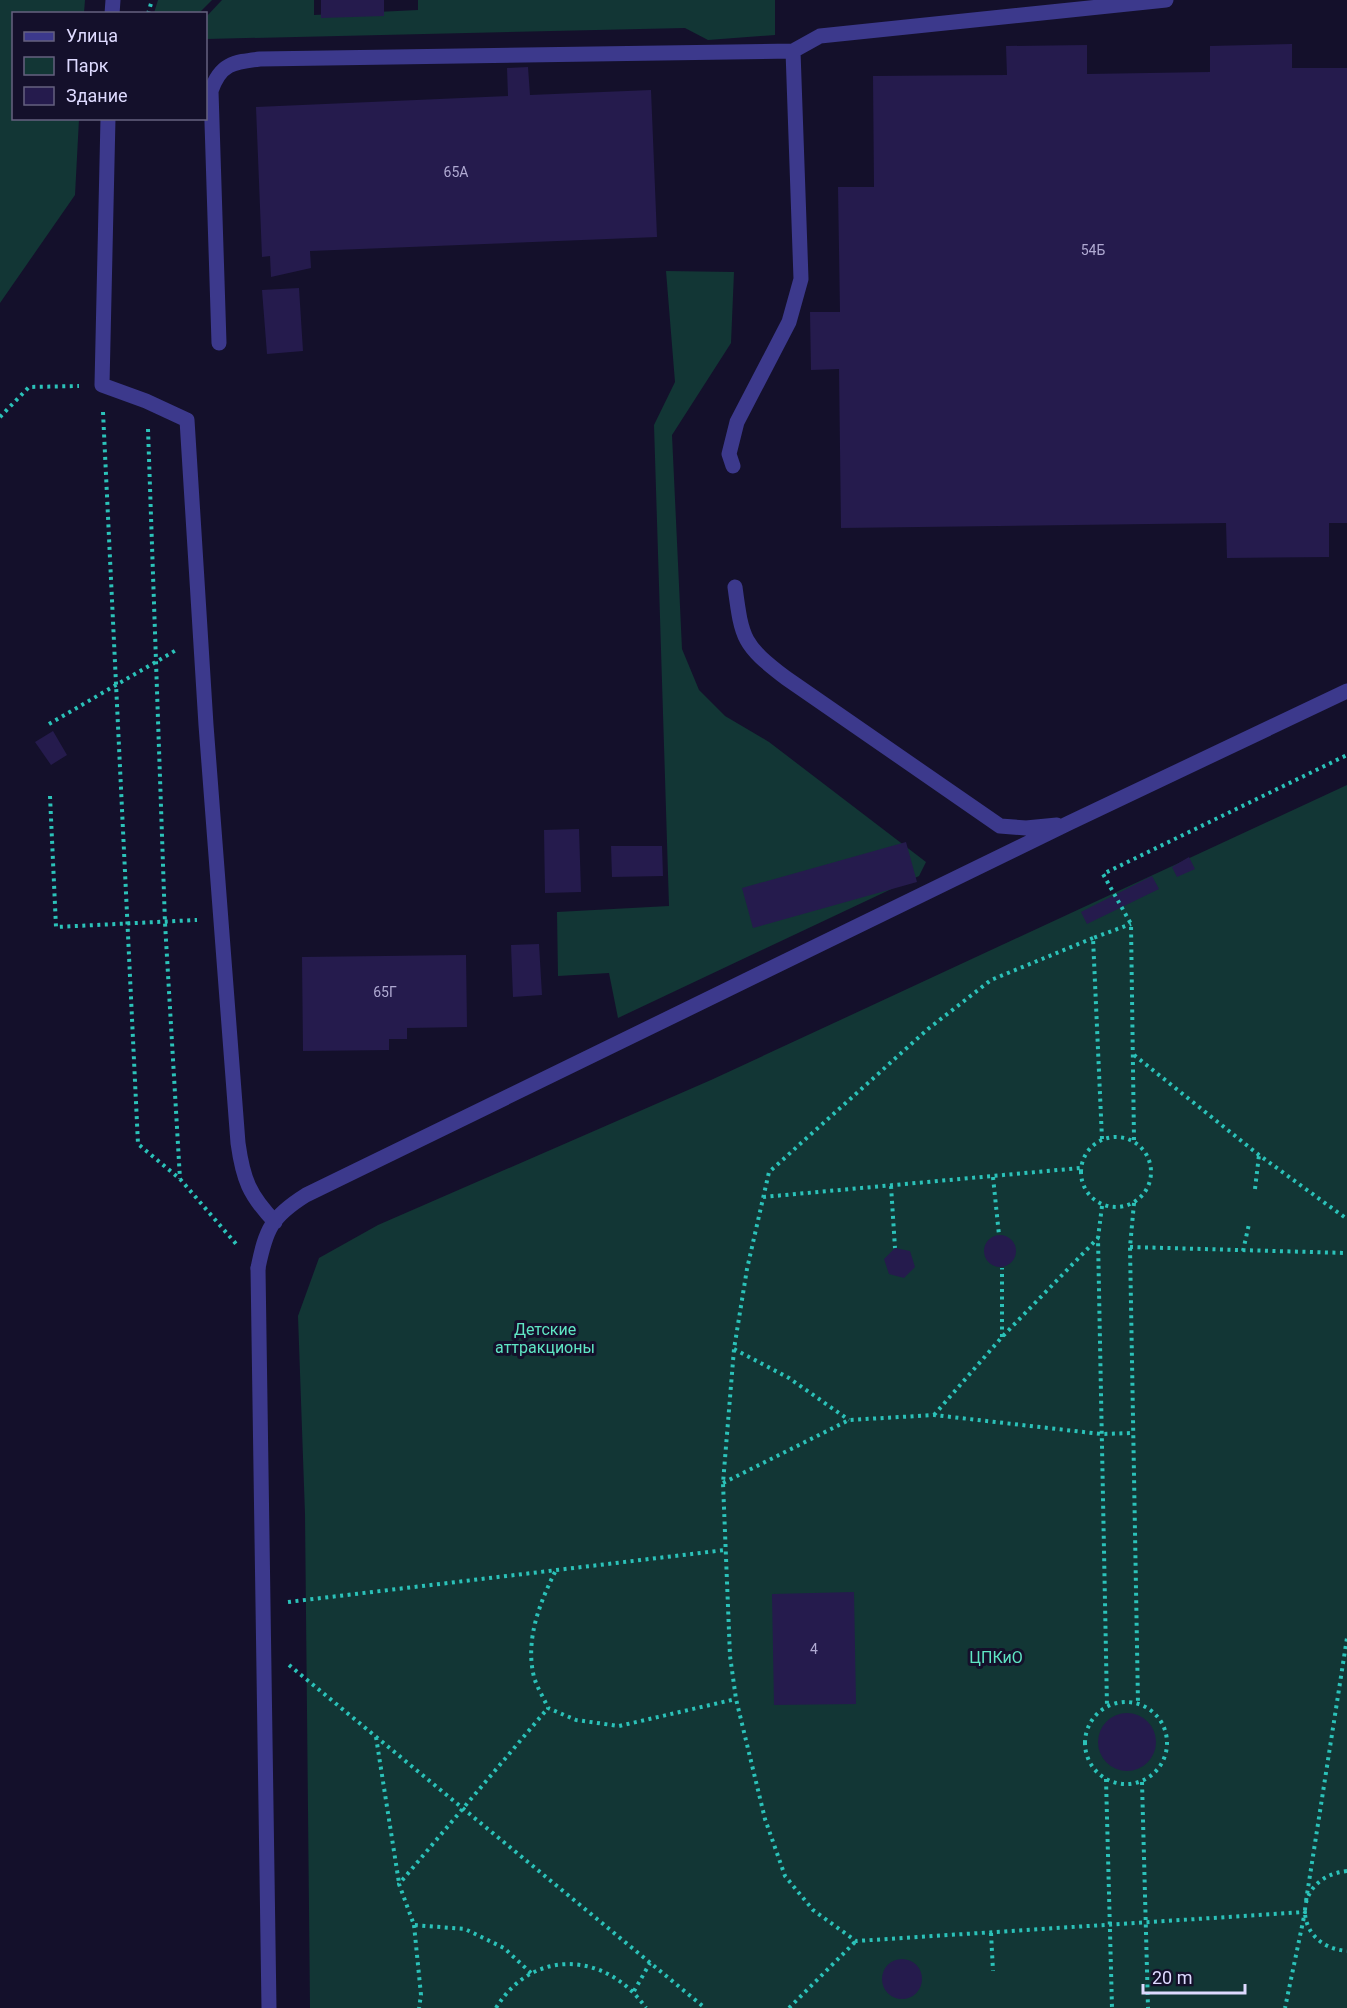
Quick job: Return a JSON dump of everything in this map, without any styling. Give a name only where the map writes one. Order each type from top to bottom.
[{"type":"street","points":[[219,343],[211,91],[216,76],[235,62],[260,59],[793,51],[819,36],[1166,0]]},
{"type":"street","points":[[733,466],[729,454],[737,422],[789,322],[801,279],[793,51]]},
{"type":"street","points":[[108,120],[102,386],[146,401],[187,420],[237,1143],[243,1176],[256,1202],[275,1221]]},
{"type":"street","points":[[735,587],[740,630],[756,656],[786,678],[1000,826],[1026,828],[1069,823]]},
{"type":"street","points":[[269,2008],[258,1268],[266,1232],[275,1221],[287,1207],[306,1195],[1069,823],[1347,691]]},
{"type":"path","points":[[0,417],[29,387],[102,386],[138,1144],[180,1179],[258,1268]]},
{"type":"path","points":[[146,401],[165,923],[180,1179]]},
{"type":"path","points":[[49,724],[201,634]]},
{"type":"path","points":[[1134,1140],[1131,924],[1103,874],[1347,755]]},
{"type":"path","points":[[50,796],[56,927],[165,923],[220,918]]},
{"type":"path","points":[[1131,924],[1035,960],[991,980],[928,1029],[769,1172],[747,1269],[734,1349],[723,1483],[730,1656],[736,1699],[765,1819],[785,1876],[813,1910],[856,1941],[1305,1912]]},
{"type":"path","points":[[1093,938],[1102,1139]]},
{"type":"path","points":[[1134,1055],[1259,1155],[1347,1219]]},
{"type":"path","points":[[1117,1137],[1134,1140],[1145,1152],[1152,1171],[1147,1190],[1134,1203],[1118,1208],[1102,1206],[1089,1197],[1082,1184],[1080,1168],[1090,1147],[1102,1139],[1117,1137]]},
{"type":"path","points":[[1255,1189],[1259,1155]]},
{"type":"path","points":[[763,1197],[1080,1168]]},
{"type":"path","points":[[993,1177],[999,1234]]},
{"type":"path","points":[[891,1186],[895,1248]]},
{"type":"path","points":[[1134,1203],[1130,1247],[1138,1703]]},
{"type":"path","points":[[1102,1206],[1098,1238],[1107,1706]]},
{"type":"path","points":[[1243,1251],[1249,1224]]},
{"type":"path","points":[[934,1415],[1002,1337],[1098,1238]]},
{"type":"path","points":[[1130,1247],[1347,1253]]},
{"type":"path","points":[[1002,1268],[1002,1337]]},
{"type":"path","points":[[734,1349],[789,1378],[849,1420]]},
{"type":"path","points":[[723,1483],[849,1420],[934,1415],[1101,1434],[1132,1433]]},
{"type":"path","points":[[263,1605],[725,1550]]},
{"type":"path","points":[[555,1571],[537,1612],[531,1650],[535,1678],[548,1708],[576,1720],[619,1726],[736,1699]]},
{"type":"path","points":[[1285,2008],[1305,1912],[1347,1638]]},
{"type":"path","points":[[263,1643],[705,2008]]},
{"type":"path","points":[[1122,1702],[1138,1703],[1152,1711],[1162,1723],[1167,1738],[1166,1754],[1158,1768],[1142,1782],[1120,1783],[1106,1779],[1091,1763],[1085,1743],[1088,1728],[1095,1715],[1107,1706],[1122,1702]]},
{"type":"path","points":[[399,1884],[548,1708]]},
{"type":"path","points":[[376,1736],[399,1884],[414,1925],[421,1995],[419,2008]]},
{"type":"path","points":[[1106,1779],[1112,2008]]},
{"type":"path","points":[[1142,1782],[1148,2008]]},
{"type":"path","points":[[1306,1901],[1311,1888],[1321,1879],[1334,1873],[1347,1871]]},
{"type":"path","points":[[1305,1912],[1307,1926],[1314,1937],[1323,1945],[1347,1951]]},
{"type":"path","points":[[414,1925],[465,1929],[504,1948],[531,1973]]},
{"type":"path","points":[[991,1932],[993,1971]]},
{"type":"path","points":[[789,2008],[856,1941]]},
{"type":"path","points":[[634,1991],[650,1962]]},
{"type":"path","points":[[496,2008],[504,1995],[531,1973],[545,1967],[569,1964],[593,1966],[615,1976],[634,1991],[646,2008]]},
{"type":"green space","points":[[0,0],[85,0],[84,12],[12,12],[12,120],[79,120],[75,195],[0,303]]},
{"type":"green space","points":[[158,0],[212,0],[200,12],[154,12]]},
{"type":"green space","points":[[222,0],[314,0],[314,15],[418,10],[418,0],[775,0],[775,35],[708,40],[685,28],[207,39],[207,16]]},
{"type":"green space","points":[[666,271],[734,272],[731,343],[672,435],[682,649],[699,690],[725,716],[769,742],[926,862],[919,876],[618,1018],[609,973],[558,976],[557,912],[669,906],[654,425],[675,382]]},
{"type":"green space","name":"ЦПКиО","points":[[1347,785],[1347,2008],[310,2008],[305,1514],[298,1316],[319,1258],[378,1225],[711,1080]]},
{"type":"building","points":[[321,0],[384,0],[384,16],[321,18]]},
{"type":"building","points":[[1292,44],[1292,68],[1347,68],[1347,523],[1329,523],[1329,557],[1227,558],[1226,523],[841,528],[839,369],[811,370],[810,312],[840,312],[838,187],[874,187],[873,76],[1007,75],[1006,46],[1087,45],[1087,74],[1210,72],[1210,46]]},
{"type":"building","points":[[528,67],[530,95],[651,90],[657,237],[310,251],[311,268],[271,277],[270,256],[262,257],[256,107],[508,96],[507,68]]},
{"type":"building","points":[[299,288],[303,351],[267,354],[262,290]]},
{"type":"building","points":[[53,731],[67,755],[51,765],[35,742]]},
{"type":"building","points":[[579,829],[581,892],[545,893],[544,830]]},
{"type":"building","points":[[906,842],[917,882],[753,928],[742,888]]},
{"type":"building","points":[[611,846],[662,846],[663,876],[612,877]]},
{"type":"building","points":[[1189,857],[1195,869],[1177,877],[1172,867]]},
{"type":"building","points":[[1152,876],[1159,889],[1087,924],[1081,912]]},
{"type":"building","points":[[539,944],[542,995],[513,997],[511,945]]},
{"type":"building","points":[[466,955],[467,1027],[407,1028],[407,1039],[389,1039],[389,1050],[303,1051],[302,957]]},
{"type":"building","points":[[1000,1235],[1011,1240],[1016,1251],[1011,1262],[1000,1267],[989,1262],[984,1251],[989,1240]]},
{"type":"building","points":[[895,1248],[910,1251],[915,1267],[904,1278],[889,1274],[884,1259]]},
{"type":"building","points":[[854,1592],[856,1704],[774,1705],[772,1594]]},
{"type":"building","points":[[1121,1713],[1133,1713],[1148,1721],[1156,1736],[1156,1748],[1148,1763],[1133,1771],[1121,1771],[1106,1763],[1098,1748],[1098,1736],[1106,1721]]},
{"type":"building","points":[[902,1959],[910,1960],[916,1965],[921,1971],[921,1987],[916,1993],[910,1998],[902,1999],[894,1998],[888,1993],[883,1987],[882,1979],[883,1971],[888,1965],[894,1960]]},
{"type":"park label","name":"Детские аттракционы","points":[[545,1338]]}]
